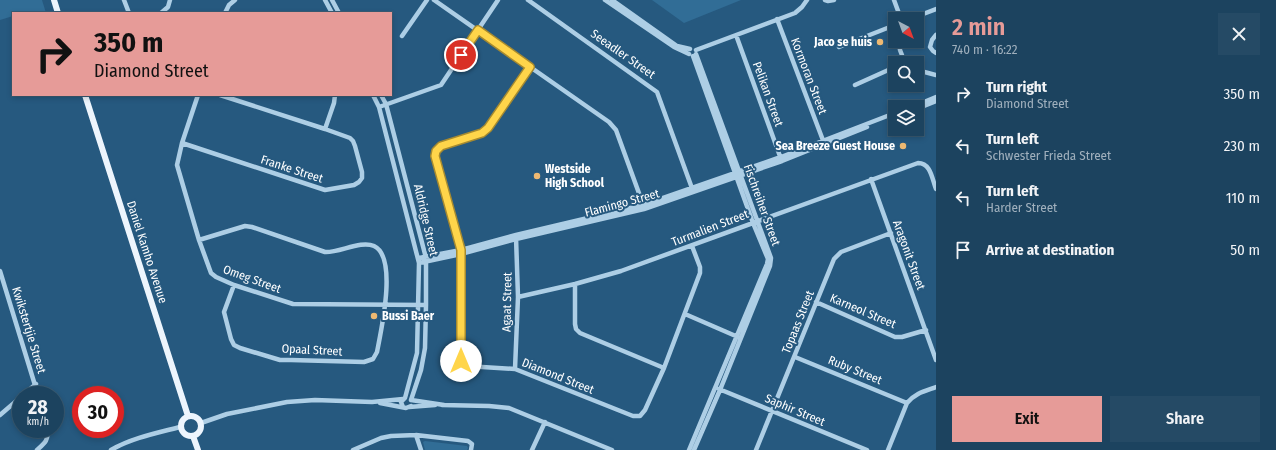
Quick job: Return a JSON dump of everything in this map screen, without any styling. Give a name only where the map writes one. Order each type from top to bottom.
[{"type":"main road","points":[[54,0],[58,12]]},
{"type":"main road","name":"Daniel Kamho Avenue","points":[[85,96],[188,416]]},
{"type":"main road","points":[[188,416],[196,417],[201,423],[200,431],[194,436],[184,434],[180,427],[182,420],[188,416]]},
{"type":"main road","points":[[194,436],[198,450]]},
{"type":"street","points":[[124,0],[129,12]]},
{"type":"street","points":[[162,12],[168,7],[170,0]]},
{"type":"street","points":[[226,12],[229,5],[235,0]]},
{"type":"street","points":[[325,0],[331,12]]},
{"type":"street","points":[[332,0],[338,12]]},
{"type":"street","points":[[402,36],[427,0]]},
{"type":"street","points":[[434,0],[609,122],[616,130],[644,207]]},
{"type":"street","points":[[379,107],[441,85],[498,0]]},
{"type":"street","name":"Seeadler Street","points":[[528,0],[658,92],[693,191]]},
{"type":"street","points":[[605,0],[674,47],[693,52],[795,13],[807,0]]},
{"type":"street","points":[[612,0],[677,46],[693,52]]},
{"type":"street","points":[[824,0],[834,0]]},
{"type":"street","points":[[894,0],[898,12]]},
{"type":"street","points":[[924,14],[936,9]]},
{"type":"street","name":"Kormoran Street","points":[[777,19],[824,142]]},
{"type":"street","points":[[839,47],[888,28]]},
{"type":"street","name":"Pelikan Street","points":[[736,35],[781,159]]},
{"type":"street","points":[[936,35],[930,46],[936,53]]},
{"type":"street","name":"Fischreiher Street","points":[[693,52],[756,222],[768,259],[694,450]]},
{"type":"street","name":"Diamond Street","points":[[530,67],[488,128],[482,133],[441,146],[436,151],[435,156],[461,252],[462,364],[466,366],[515,369],[632,416],[640,416],[645,410],[664,368],[700,273],[700,267],[692,246]]},
{"type":"street","points":[[855,85],[888,70]]},
{"type":"street","points":[[924,71],[936,74]]},
{"type":"street","name":"Omeg Street","points":[[198,96],[176,165],[199,240],[211,273],[216,277],[234,285],[293,304],[426,305]]},
{"type":"street","name":"Franke Street","points":[[182,143],[325,190],[354,185],[362,178],[362,172],[353,141],[350,138],[223,96]]},
{"type":"street","points":[[325,129],[335,96]]},
{"type":"street","name":"Aldridge Street","points":[[374,96],[379,107],[419,261],[417,353],[404,399]]},
{"type":"street","name":"Aldridge Street","points":[[382,96],[386,104],[426,260],[426,305],[423,360],[411,400]]},
{"type":"street","points":[[924,102],[936,98]]},
{"type":"street","points":[[924,105],[936,101]]},
{"type":"street","points":[[824,142],[888,117]]},
{"type":"street","points":[[824,142],[888,119]]},
{"type":"street","name":"Flamingo Street","points":[[419,261],[644,207],[738,175],[824,142]]},
{"type":"street","name":"Turmalien Street","points":[[518,297],[621,272],[918,163],[926,165],[929,169],[936,189]]},
{"type":"street","name":"Aragonit Street","points":[[871,179],[936,360]]},
{"type":"street","points":[[199,240],[245,226],[252,227],[325,252],[365,244],[374,246],[381,252],[385,260],[386,304]]},
{"type":"street","name":"Topaas Street","points":[[756,450],[837,254],[891,233]]},
{"type":"street","name":"Agaat Street","points":[[515,369],[518,297],[516,237]]},
{"type":"street","name":"Kwikstertjie Street","points":[[0,271],[36,384]]},
{"type":"street","points":[[575,284],[575,324],[576,329],[580,333],[664,368]]},
{"type":"street","name":"Opaal Street","points":[[234,285],[224,312],[231,340],[234,345],[280,360],[364,362],[373,359],[378,352],[386,304]]},
{"type":"street","name":"Karneol Street","points":[[816,302],[895,337],[902,337],[926,330]]},
{"type":"street","points":[[685,314],[738,337]]},
{"type":"street","name":"Ruby Street","points":[[795,357],[907,402]]},
{"type":"street","points":[[888,450],[907,402],[916,394],[936,387]]},
{"type":"street","name":"Fischreiher Street","points":[[689,450],[718,389]]},
{"type":"street","name":"Saphir Street","points":[[718,389],[867,450]]},
{"type":"street","points":[[372,402],[408,398],[411,400],[444,405]]},
{"type":"street","points":[[403,407],[401,404],[404,399]]},
{"type":"street","points":[[201,423],[227,414],[287,402],[315,400],[372,402],[406,408],[444,405],[498,406],[509,408],[612,450]]},
{"type":"street","points":[[409,407],[412,403],[411,400]]},
{"type":"street","points":[[0,415],[12,405]]},
{"type":"street","points":[[532,450],[545,422]]},
{"type":"street","points":[[111,450],[132,441],[180,427]]},
{"type":"street","points":[[353,450],[381,438],[391,436],[416,436],[468,441],[472,444],[471,450]]},
{"type":"street","points":[[416,436],[421,450]]},
{"type":"street","points":[[37,450],[46,443],[48,438]]},
{"type":"shaded area","points":[[0,0],[42,0],[46,12],[12,12],[12,16],[0,20]]},
{"type":"shaded area","points":[[652,0],[741,0],[684,23]]},
{"type":"shaded area","points":[[423,442],[467,446],[468,448],[467,450],[425,450]]},
{"type":"place","name":"Jaco se huis","points":[[880,42]]},
{"type":"place","name":"Sea Breeze Guest House","points":[[903,146]]},
{"type":"place","name":"Westside High School","points":[[537,176]]},
{"type":"place","name":"Bussi Baer","points":[[374,316]]},
{"type":"route","points":[[461,55],[478,30],[530,67],[488,128],[482,133],[441,146],[436,151],[435,156],[461,250],[461,361]]}]
